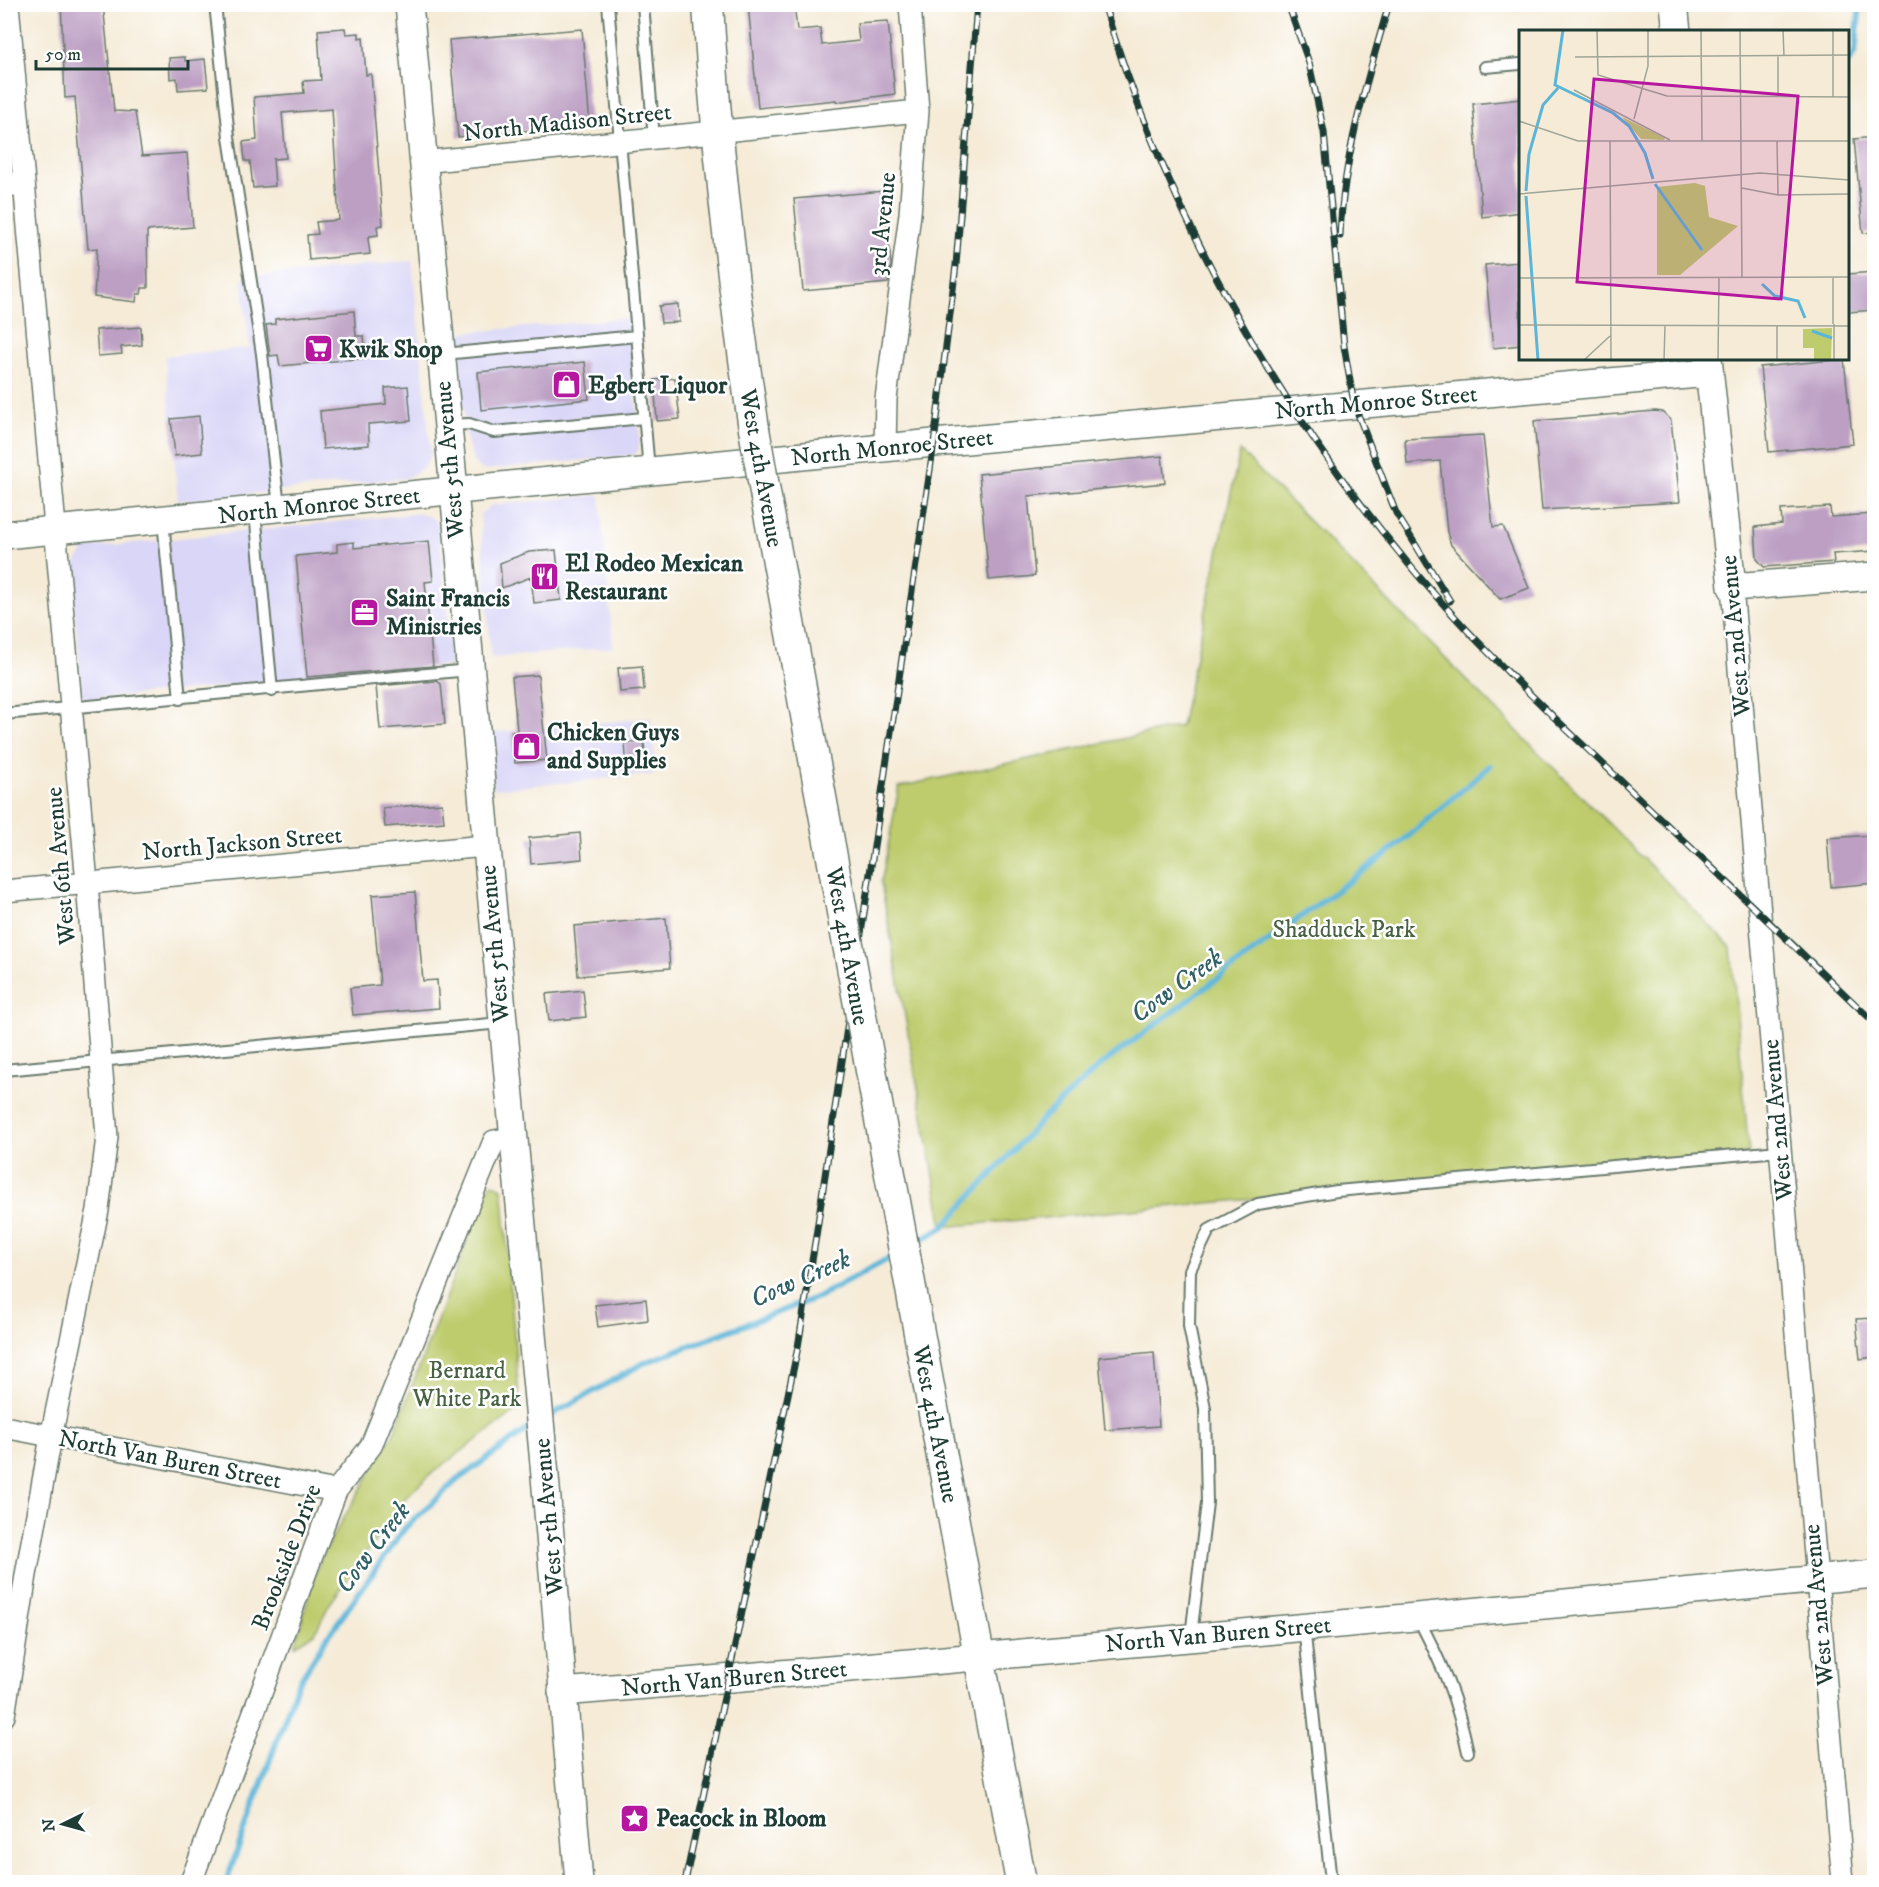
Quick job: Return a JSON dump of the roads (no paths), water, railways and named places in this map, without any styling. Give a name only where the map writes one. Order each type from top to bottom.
[{"type":"main road","name":"West 4th Avenue","points":[[708,4],[717,133],[733,287],[754,429],[1021,1882]]},
{"type":"street","name":"West 6th Avenue","points":[[4,1716],[26,1575],[103,1176],[107,1137],[72,709],[54,530],[14,185],[8,4]]},
{"type":"street","name":"West 5th Avenue","points":[[409,4],[501,1023],[544,1464],[579,1882]]},
{"type":"street","name":"3rd Avenue","points":[[885,448],[886,399],[910,214],[918,111],[910,4]]},
{"type":"street","points":[[1674,4],[1677,30]]},
{"type":"street","name":"North Madison Street","points":[[422,162],[918,111]]},
{"type":"street","name":"North Monroe Street","points":[[4,535],[649,473],[1708,366]]},
{"type":"street","name":"West 2nd Avenue","points":[[1708,366],[1732,587],[1843,1882]]},
{"type":"street","points":[[1732,587],[1875,576]]},
{"type":"street","name":"North Jackson Street","points":[[4,891],[485,846]]},
{"type":"street","name":"Brookside Drive","points":[[191,1882],[336,1491],[371,1446],[494,1141],[512,1138]]},
{"type":"street","name":"North Van Buren Street","points":[[4,1427],[336,1491]]},
{"type":"street","name":"North Van Buren Street","points":[[562,1692],[979,1658],[1191,1636],[1875,1574]]},
{"type":"lane","points":[[214,4],[229,137],[261,354],[272,691]]},
{"type":"lane","points":[[608,4],[649,473]]},
{"type":"lane","points":[[643,4],[654,139]]},
{"type":"lane","points":[[1485,68],[1519,64]]},
{"type":"lane","points":[[440,354],[637,336]]},
{"type":"lane","points":[[446,426],[469,424],[494,432],[645,418]]},
{"type":"lane","points":[[163,520],[180,699]]},
{"type":"lane","points":[[4,714],[272,691],[469,670]]},
{"type":"lane","points":[[4,1070],[501,1023]]},
{"type":"lane","points":[[1191,1636],[1207,1503],[1205,1408],[1189,1326],[1190,1270],[1209,1230],[1258,1204],[1337,1191],[1779,1151]]},
{"type":"lane","points":[[1417,1616],[1438,1656],[1458,1704],[1468,1752]]},
{"type":"lane","points":[[1304,1626],[1330,1882]]},
{"type":"waterway","name":"Cow Creek","points":[[1849,61],[1855,53],[1860,4]]},
{"type":"waterway","name":"Cow Creek","points":[[911,1246],[943,1227],[1046,1115],[1102,1064],[1398,845],[1490,766]]},
{"type":"waterway","name":"Cow Creek","points":[[546,1418],[644,1363],[818,1297],[897,1254]]},
{"type":"waterway","name":"Cow Creek","points":[[226,1882],[297,1685],[324,1642],[405,1528],[458,1479],[534,1425]]},
{"type":"railway","points":[[685,1882],[798,1347],[816,1236],[934,443],[956,265],[977,4]]},
{"type":"railway","points":[[1104,4],[1129,80],[1158,154],[1227,298],[1267,367],[1310,434],[1357,499],[1456,619],[1510,674],[1874,1022]]},
{"type":"railway","points":[[1288,4],[1309,63],[1324,132],[1344,346],[1354,404],[1396,513],[1450,601]]},
{"type":"railway","points":[[1340,236],[1351,148],[1389,4]]},
{"type":"place","name":"Kwik Shop","points":[[318,349]]},
{"type":"place","name":"Egbert Liquor","points":[[567,385]]},
{"type":"place","name":"El Rodeo Mexican Restaurant","points":[[544,577]]},
{"type":"place","name":"Saint Francis Ministries","points":[[365,612]]},
{"type":"place","name":"Chicken Guys and Supplies","points":[[526,746]]},
{"type":"place","name":"Peacock in Bloom","points":[[635,1818]]},
{"type":"park label","name":"Shadduck Park","points":[[1344,929]]},
{"type":"park label","name":"Bernard White Park","points":[[467,1384]]}]
